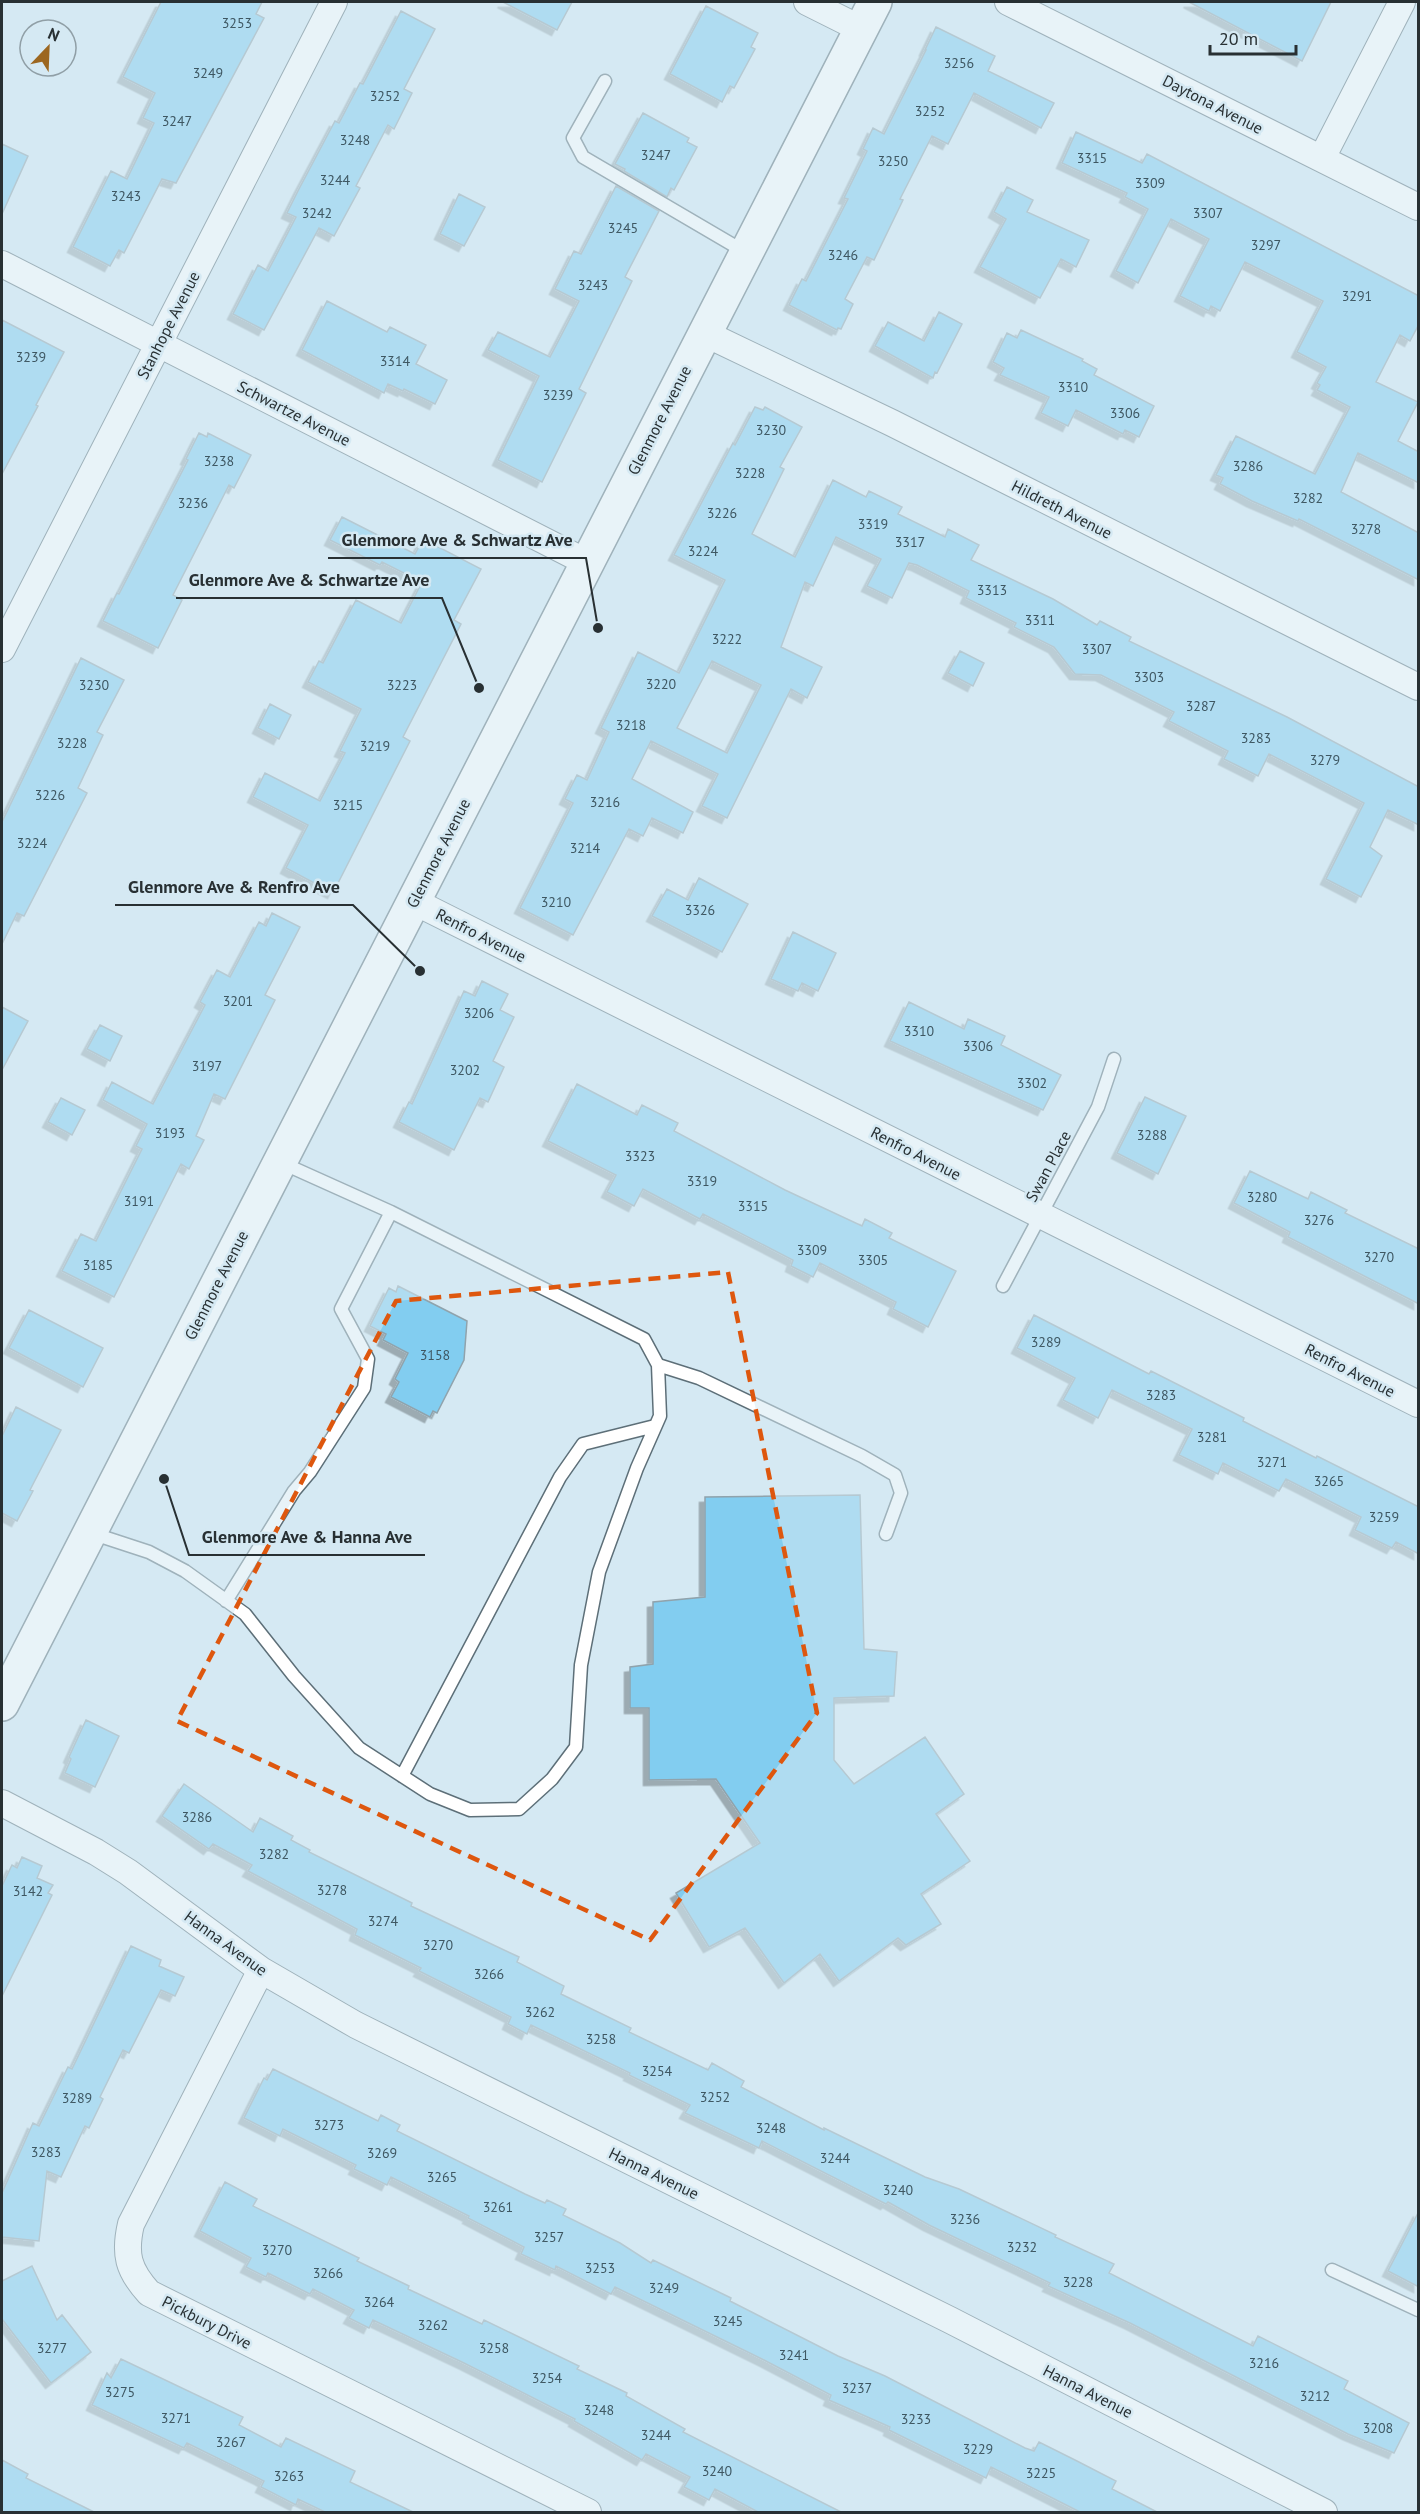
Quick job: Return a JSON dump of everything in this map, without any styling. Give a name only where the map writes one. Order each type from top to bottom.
[{"type":"street","name":"Stanhope Avenue","points":[[2,649],[334,2]]},
{"type":"street","points":[[807,2],[868,15]]},
{"type":"street","name":"Daytona Avenue","points":[[1008,2],[1419,207]]},
{"type":"street","points":[[1322,159],[1402,2]]},
{"type":"street","name":"Glenmore Avenue","points":[[2,1704],[868,15]]},
{"type":"street","name":"Schwartze Avenue","points":[[2,264],[586,562]]},
{"type":"street","name":"Hildreth Avenue","points":[[704,333],[892,423],[1419,687]]},
{"type":"street","name":"Renfro Avenue","points":[[413,901],[1419,1404]]},
{"type":"street","name":"Hanna Avenue","points":[[2,1803],[96,1852],[128,1872],[261,1970],[356,2025],[950,2320],[1324,2512]]},
{"type":"street","name":"Pickbury Drive","points":[[261,1970],[131,2224],[127,2243],[129,2262],[136,2279],[149,2293],[588,2512]]},
{"type":"lane","points":[[605,81],[573,138],[584,157],[746,252]]},
{"type":"lane","name":"Swan Place","points":[[1003,1286],[1098,1107],[1114,1059]]},
{"type":"lane","points":[[90,1533],[149,1552],[185,1571],[245,1614],[294,1676],[359,1748],[430,1794],[470,1810],[519,1809],[552,1779],[576,1747],[581,1665],[599,1572],[637,1468],[660,1416],[658,1365],[644,1339],[391,1212],[280,1162]]},
{"type":"lane","points":[[226,1601],[294,1491],[310,1472],[364,1388],[368,1359],[341,1309],[391,1212]]},
{"type":"lane","points":[[658,1365],[699,1378],[862,1456],[895,1475],[901,1492],[886,1534]]},
{"type":"lane","points":[[402,1776],[560,1477],[583,1444],[655,1426]]},
{"type":"lane","points":[[1332,2270],[1419,2310]]},
{"type":"highlighted area","points":[[728,1272],[817,1713],[650,1940],[177,1721],[396,1301]]},
{"type":"building","points":[[161,2],[262,2],[256,14],[264,18],[176,183],[162,179],[124,253],[119,250],[110,266],[73,247],[111,171],[127,179],[154,123],[143,118],[155,93],[123,77]]},
{"type":"building","points":[[503,2],[572,2],[557,30]]},
{"type":"building","points":[[1189,2],[1331,2],[1302,61]]},
{"type":"building","points":[[706,6],[758,33],[751,47],[755,49],[734,88],[730,86],[722,102],[670,74]]},
{"type":"building","points":[[401,11],[435,29],[404,89],[412,93],[394,129],[388,125],[356,186],[360,188],[334,236],[319,228],[264,330],[233,314],[258,265],[268,271],[296,217],[287,213],[299,189],[335,121],[339,123],[360,83],[363,84]]},
{"type":"building","points":[[936,27],[995,56],[988,71],[1054,103],[1041,128],[974,93],[948,144],[932,136],[900,199],[903,200],[874,260],[867,257],[845,299],[853,304],[841,329],[837,330],[789,305],[802,279],[806,281],[848,199],[844,198],[867,151],[863,149],[873,128],[884,134]]},
{"type":"building","points":[[643,113],[689,138],[687,142],[697,147],[674,190],[671,188],[667,197],[615,164]]},
{"type":"building","points":[[1076,132],[1142,163],[1147,154],[1419,296],[1419,324],[1410,341],[1400,335],[1376,382],[1418,402],[1398,441],[1419,452],[1419,483],[1358,453],[1341,492],[1419,533],[1419,580],[1299,519],[1298,521],[1252,501],[1220,484],[1223,478],[1216,475],[1236,436],[1315,474],[1350,407],[1317,390],[1320,385],[1317,383],[1326,367],[1297,352],[1323,301],[1245,262],[1220,311],[1211,306],[1209,311],[1180,296],[1209,239],[1171,219],[1138,283],[1116,271],[1148,209],[1125,197],[1127,193],[1062,163]]},
{"type":"building","points":[[2,144],[28,156],[2,214]]},
{"type":"building","points":[[616,186],[659,211],[625,277],[632,281],[579,389],[586,393],[542,482],[498,460],[539,376],[488,350],[498,332],[550,357],[579,301],[555,289],[574,251],[581,254]]},
{"type":"building","points":[[1007,187],[1033,200],[1027,212],[1089,240],[1076,267],[1061,259],[1040,298],[980,267],[1006,219],[994,212]]},
{"type":"building","points":[[459,194],[485,207],[464,246],[440,234]]},
{"type":"building","points":[[327,301],[387,332],[390,327],[426,345],[416,364],[447,380],[435,404],[388,384],[384,393],[302,350]]},
{"type":"building","points":[[939,312],[962,324],[933,378],[875,346],[888,322],[924,341]]},
{"type":"building","points":[[2,320],[64,352],[2,474]]},
{"type":"building","points":[[1021,330],[1083,359],[1082,361],[1097,369],[1094,375],[1154,406],[1139,437],[1125,430],[1123,434],[1076,410],[1068,426],[1041,413],[1049,397],[1000,375],[1004,368],[993,362],[1007,333],[1017,338]]},
{"type":"building","points":[[755,407],[763,410],[765,407],[802,427],[780,467],[784,469],[752,534],[795,557],[833,480],[866,497],[869,491],[902,507],[898,514],[945,537],[948,529],[979,545],[971,560],[1053,599],[1097,625],[1100,621],[1131,637],[1129,641],[1287,717],[1419,787],[1419,825],[1388,810],[1370,847],[1382,856],[1361,897],[1326,879],[1364,803],[1269,754],[1258,776],[1224,759],[1228,751],[1169,721],[1174,712],[1101,675],[1075,674],[1054,647],[1014,627],[1016,623],[966,598],[969,591],[917,565],[909,563],[892,598],[867,586],[881,559],[836,537],[813,586],[805,582],[781,647],[822,667],[807,698],[791,689],[727,818],[702,806],[718,774],[651,741],[632,779],[693,812],[683,833],[652,818],[643,836],[629,829],[573,935],[520,908],[573,803],[565,799],[577,775],[587,780],[609,732],[601,728],[638,652],[679,673],[725,580],[674,555],[733,443],[735,445]],"holes":[[[712,661],[761,685],[727,753],[677,728]]]},
{"type":"building","points":[[199,433],[207,437],[208,433],[251,455],[234,488],[229,485],[173,595],[182,600],[158,648],[103,621],[188,460],[186,459]]},
{"type":"building","points":[[342,517],[415,554],[423,539],[481,569],[454,620],[461,624],[403,737],[410,741],[333,893],[286,868],[308,825],[253,797],[265,773],[320,801],[345,753],[340,751],[361,709],[308,682],[319,661],[323,663],[356,600],[401,623],[422,582],[382,562],[380,565],[330,540]]},
{"type":"building","points":[[960,651],[984,663],[973,686],[948,673]]},
{"type":"building","points":[[81,658],[124,680],[97,732],[103,735],[78,788],[87,793],[24,916],[17,913],[2,944],[2,822]]},
{"type":"building","points":[[270,704],[291,715],[279,739],[258,728]]},
{"type":"building","points":[[699,878],[748,904],[722,952],[652,916],[667,889],[688,900]]},
{"type":"building","points":[[272,913],[300,927],[265,995],[275,1000],[225,1099],[214,1094],[196,1136],[204,1140],[189,1169],[181,1164],[114,1297],[62,1271],[81,1234],[96,1241],[142,1149],[136,1146],[147,1124],[103,1100],[112,1082],[153,1104],[205,1005],[200,1002],[217,970],[230,977],[259,922],[266,926]]},
{"type":"building","points":[[793,932],[836,953],[818,991],[802,983],[798,991],[771,979]]},
{"type":"building","points":[[482,981],[508,994],[500,1010],[514,1017],[493,1061],[504,1067],[488,1102],[480,1098],[454,1150],[399,1122],[409,1102],[412,1104],[464,991],[475,996]]},
{"type":"building","points":[[909,1002],[964,1029],[968,1019],[1005,1036],[1001,1045],[1061,1075],[1043,1110],[890,1041]]},
{"type":"building","points":[[2,1007],[28,1021],[2,1070]]},
{"type":"building","points":[[100,1025],[122,1036],[110,1061],[87,1049]]},
{"type":"building","points":[[577,1084],[637,1115],[642,1105],[678,1123],[674,1131],[785,1190],[862,1226],[865,1219],[892,1233],[889,1238],[956,1271],[928,1327],[893,1309],[896,1302],[820,1263],[813,1277],[791,1266],[793,1260],[703,1214],[700,1219],[643,1189],[634,1206],[607,1192],[616,1175],[548,1141]]},
{"type":"building","points":[[1145,1097],[1186,1116],[1158,1174],[1117,1153]]},
{"type":"building","points":[[61,1098],[85,1110],[72,1135],[48,1122]]},
{"type":"building","points":[[1250,1171],[1308,1199],[1311,1192],[1347,1210],[1345,1213],[1419,1249],[1419,1304],[1288,1237],[1290,1232],[1234,1203]]},
{"type":"building","points":[[398,1286],[467,1321],[464,1360],[437,1413],[433,1411],[430,1417],[391,1397],[399,1382],[395,1379],[408,1353],[383,1340],[386,1334],[370,1326],[389,1288],[396,1292]]},
{"type":"building","points":[[29,1310],[103,1348],[83,1387],[9,1348]]},
{"type":"building","points":[[1034,1315],[1149,1374],[1151,1371],[1244,1418],[1243,1421],[1316,1458],[1317,1456],[1419,1507],[1419,1554],[1396,1542],[1392,1548],[1355,1530],[1361,1517],[1286,1479],[1279,1491],[1223,1463],[1218,1474],[1179,1455],[1192,1429],[1112,1390],[1098,1418],[1063,1400],[1075,1378],[1017,1348]]},
{"type":"building","points":[[16,1407],[61,1430],[17,1521],[2,1513],[2,1436]]},
{"type":"building","points":[[860,1495],[864,1649],[897,1652],[894,1696],[834,1698],[834,1760],[854,1784],[925,1737],[964,1794],[936,1814],[970,1861],[921,1894],[941,1924],[906,1945],[898,1938],[839,1981],[820,1954],[784,1983],[745,1928],[709,1947],[676,1893],[760,1843],[716,1779],[649,1780],[649,1708],[630,1708],[630,1667],[653,1664],[653,1602],[705,1597],[705,1497]]},
{"type":"building","points":[[86,1720],[119,1736],[95,1787],[65,1773],[71,1759],[69,1757]]},
{"type":"building","points":[[184,1784],[253,1832],[260,1818],[293,1836],[291,1840],[310,1850],[309,1852],[412,1903],[411,1906],[519,1957],[517,1962],[564,1986],[561,1994],[631,2028],[629,2032],[708,2070],[712,2063],[744,2081],[741,2087],[824,2130],[824,2128],[925,2177],[959,2189],[1114,2264],[1109,2273],[1253,2346],[1258,2336],[1348,2381],[1344,2389],[1409,2423],[1394,2453],[1348,2434],[1130,2323],[1048,2286],[1050,2283],[762,2141],[759,2148],[685,2113],[690,2105],[531,2025],[527,2034],[508,2024],[511,2017],[419,1971],[421,1968],[355,1935],[357,1929],[248,1871],[252,1865],[213,1844],[209,1849],[162,1816]]},
{"type":"building","points":[[22,1857],[42,1866],[37,1878],[53,1885],[48,1893],[52,1895],[2,1996],[2,1886],[12,1865],[17,1868]]},
{"type":"building","points":[[131,1946],[161,1960],[159,1966],[184,1977],[175,1996],[161,1990],[129,2053],[123,2050],[100,2097],[103,2099],[89,2128],[85,2126],[61,2177],[47,2171],[39,2241],[2,2237],[2,2193],[33,2123],[39,2126],[68,2067],[72,2069]]},
{"type":"building","points":[[273,2069],[378,2121],[381,2115],[400,2125],[397,2131],[525,2194],[545,2203],[547,2200],[566,2209],[563,2215],[620,2243],[651,2263],[653,2260],[731,2298],[730,2301],[838,2356],[885,2376],[1025,2448],[1034,2451],[1039,2442],[1075,2460],[1116,2481],[1112,2489],[1157,2512],[1080,2512],[991,2467],[986,2478],[889,2430],[890,2427],[829,2400],[831,2395],[764,2360],[615,2287],[611,2294],[556,2266],[555,2270],[521,2254],[524,2247],[468,2218],[469,2216],[391,2177],[387,2185],[354,2169],[356,2165],[283,2129],[280,2136],[244,2118],[264,2078],[267,2080]]},
{"type":"building","points":[[225,2182],[257,2199],[253,2206],[359,2258],[357,2261],[409,2286],[408,2289],[482,2324],[484,2320],[579,2366],[577,2369],[627,2393],[626,2396],[685,2429],[683,2432],[841,2512],[758,2512],[715,2489],[709,2500],[684,2487],[690,2477],[646,2454],[642,2460],[574,2421],[575,2419],[373,2320],[369,2328],[349,2318],[354,2310],[313,2289],[310,2294],[268,2273],[266,2277],[246,2267],[251,2258],[200,2231]]},
{"type":"building","points":[[1419,2211],[1419,2287],[1388,2271]]},
{"type":"building","points":[[32,2266],[57,2320],[62,2315],[91,2352],[51,2383],[2,2319],[2,2281]]},
{"type":"building","points":[[121,2359],[243,2417],[239,2425],[281,2447],[286,2438],[355,2471],[350,2482],[413,2512],[325,2512],[298,2499],[296,2505],[261,2487],[264,2481],[187,2443],[184,2448],[92,2405],[107,2373],[111,2378]]},
{"type":"building","points":[[2,2460],[28,2474],[26,2478],[94,2512],[2,2512]]},
{"type":"place","name":"Glenmore Ave & Schwartz Ave","points":[[598,628]]},
{"type":"place","name":"Glenmore Ave & Schwartze Ave","points":[[479,688]]},
{"type":"place","name":"Glenmore Ave & Renfro Ave","points":[[420,971]]},
{"type":"place","name":"Glenmore Ave & Hanna Ave","points":[[164,1479]]}]
